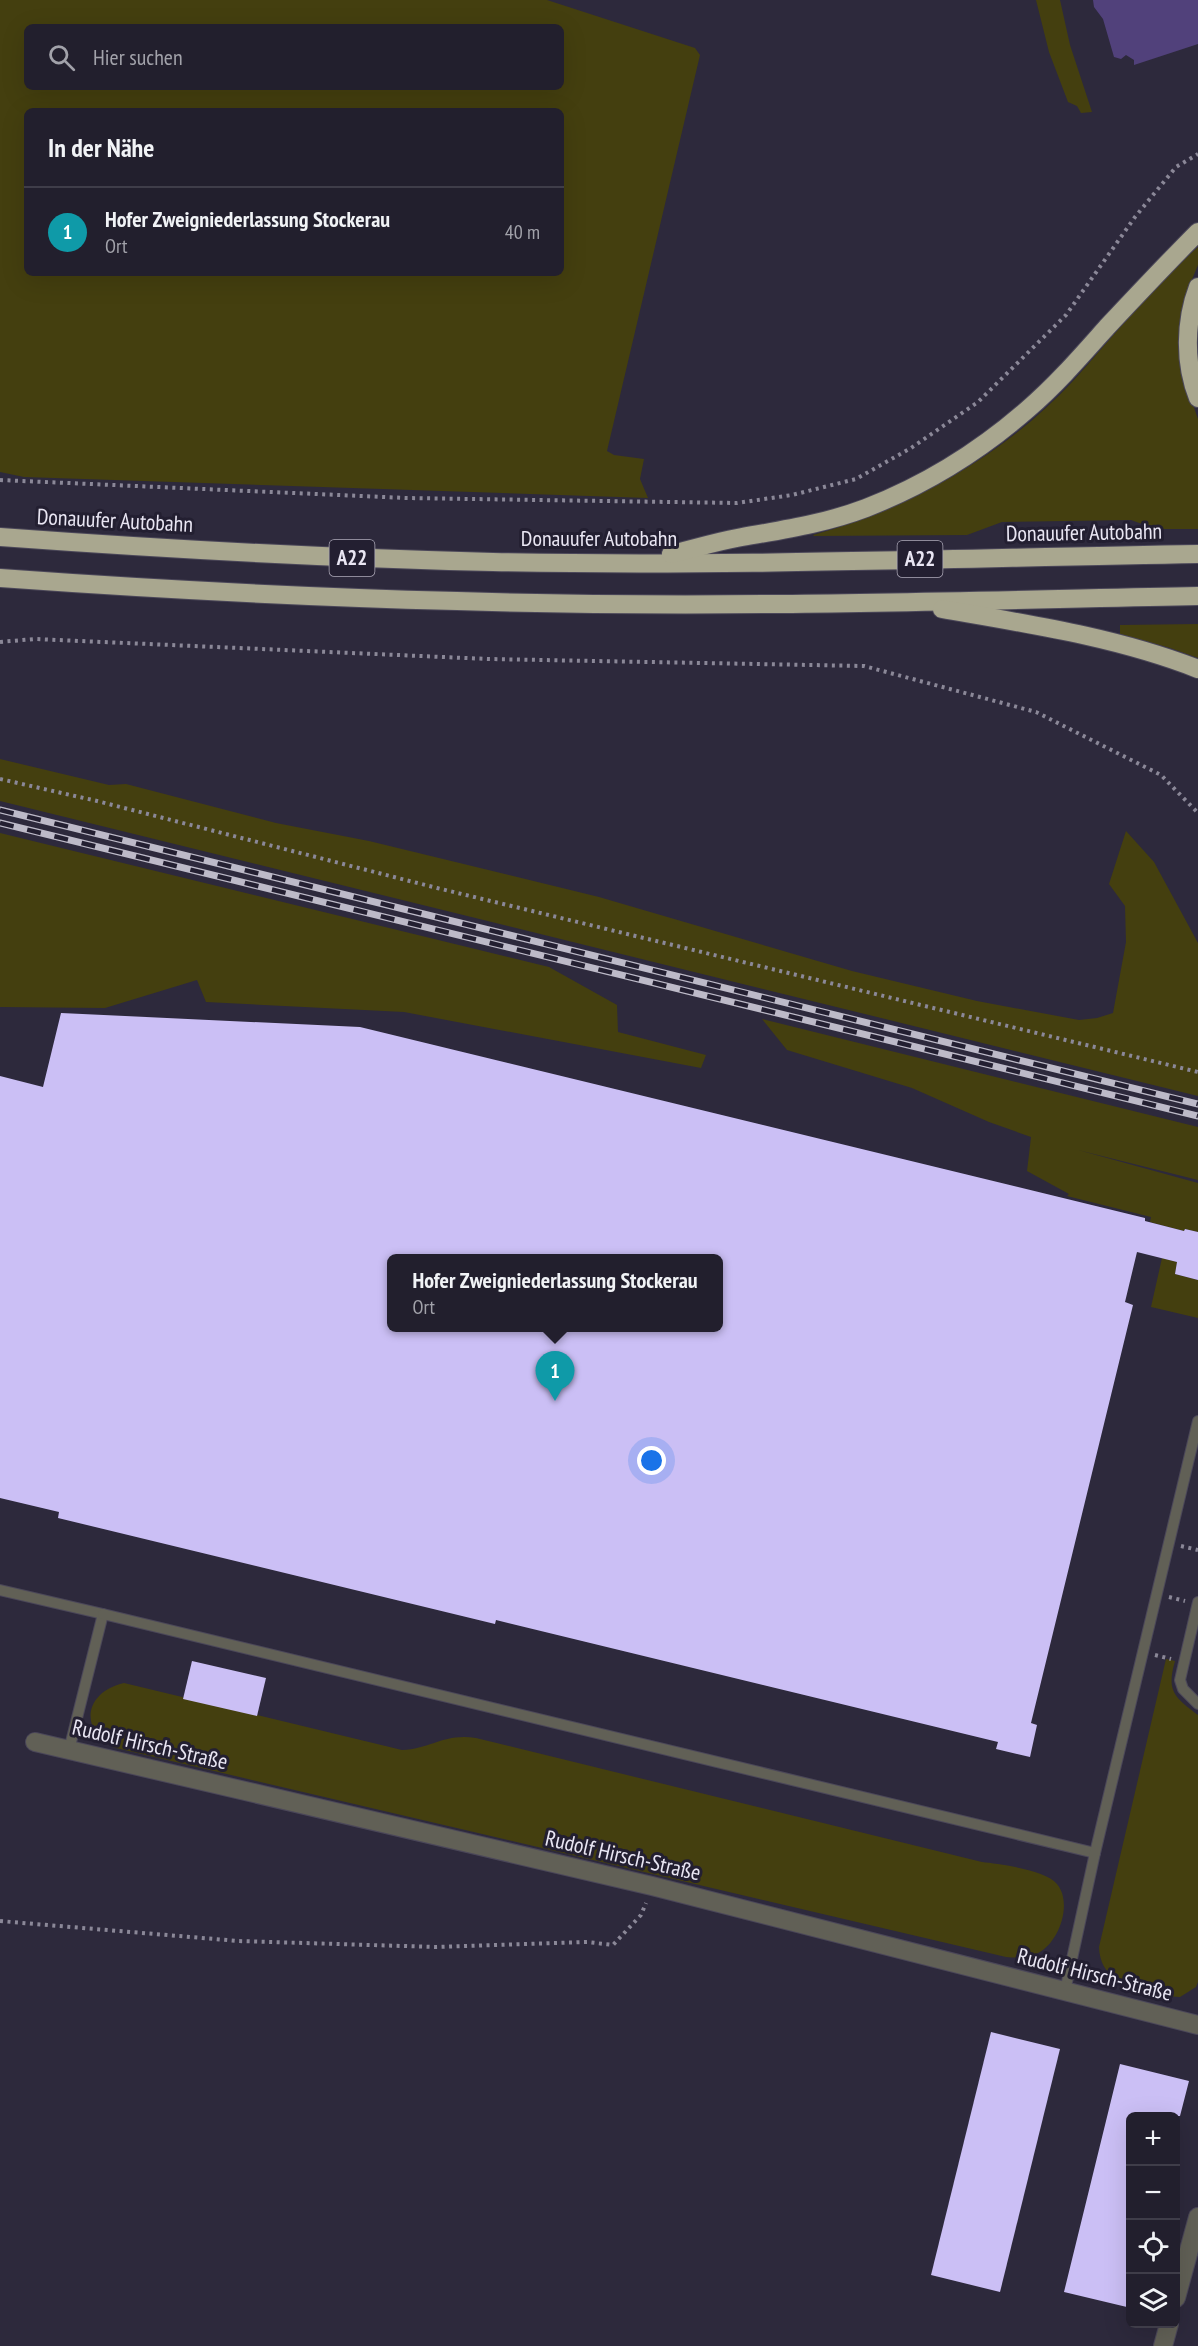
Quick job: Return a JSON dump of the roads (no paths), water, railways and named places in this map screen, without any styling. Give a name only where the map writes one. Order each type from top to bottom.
[{"type":"highway","points":[[642,562],[737,538],[820,522],[865,508],[907,490],[952,465],[988,441],[1036,401],[1198,232]]},
{"type":"highway","points":[[1198,287],[1188,333],[1189,365],[1198,398]]},
{"type":"highway","name":"Donauufer Autobahn","points":[[0,537],[353,558],[496,562],[823,561],[1198,554]]},
{"type":"highway","name":"A22","points":[[0,578],[110,586],[458,602],[901,601],[1198,596]]},
{"type":"highway","points":[[901,601],[1135,647],[1198,669]]},
{"type":"street","name":"Rudolf Hirsch-Straße","points":[[35,1742],[652,1886],[1198,2025]]},
{"type":"street","points":[[1180,2283],[1198,2217]]},
{"type":"street","points":[[1163,2346],[1168,2328]]},
{"type":"lane","points":[[1065,1991],[1095,1853],[1198,1421]]},
{"type":"lane","points":[[0,1590],[1095,1853]]},
{"type":"lane","points":[[1198,1603],[1180,1680],[1183,1689],[1198,1704]]},
{"type":"lane","points":[[69,1750],[103,1614]]},
{"type":"railway","points":[[0,810],[1198,1104]]},
{"type":"railway","points":[[0,823],[1198,1116]]},
{"type":"place","name":"Hofer Zweigniederlassung Stockerau","points":[[555,1401]]}]
